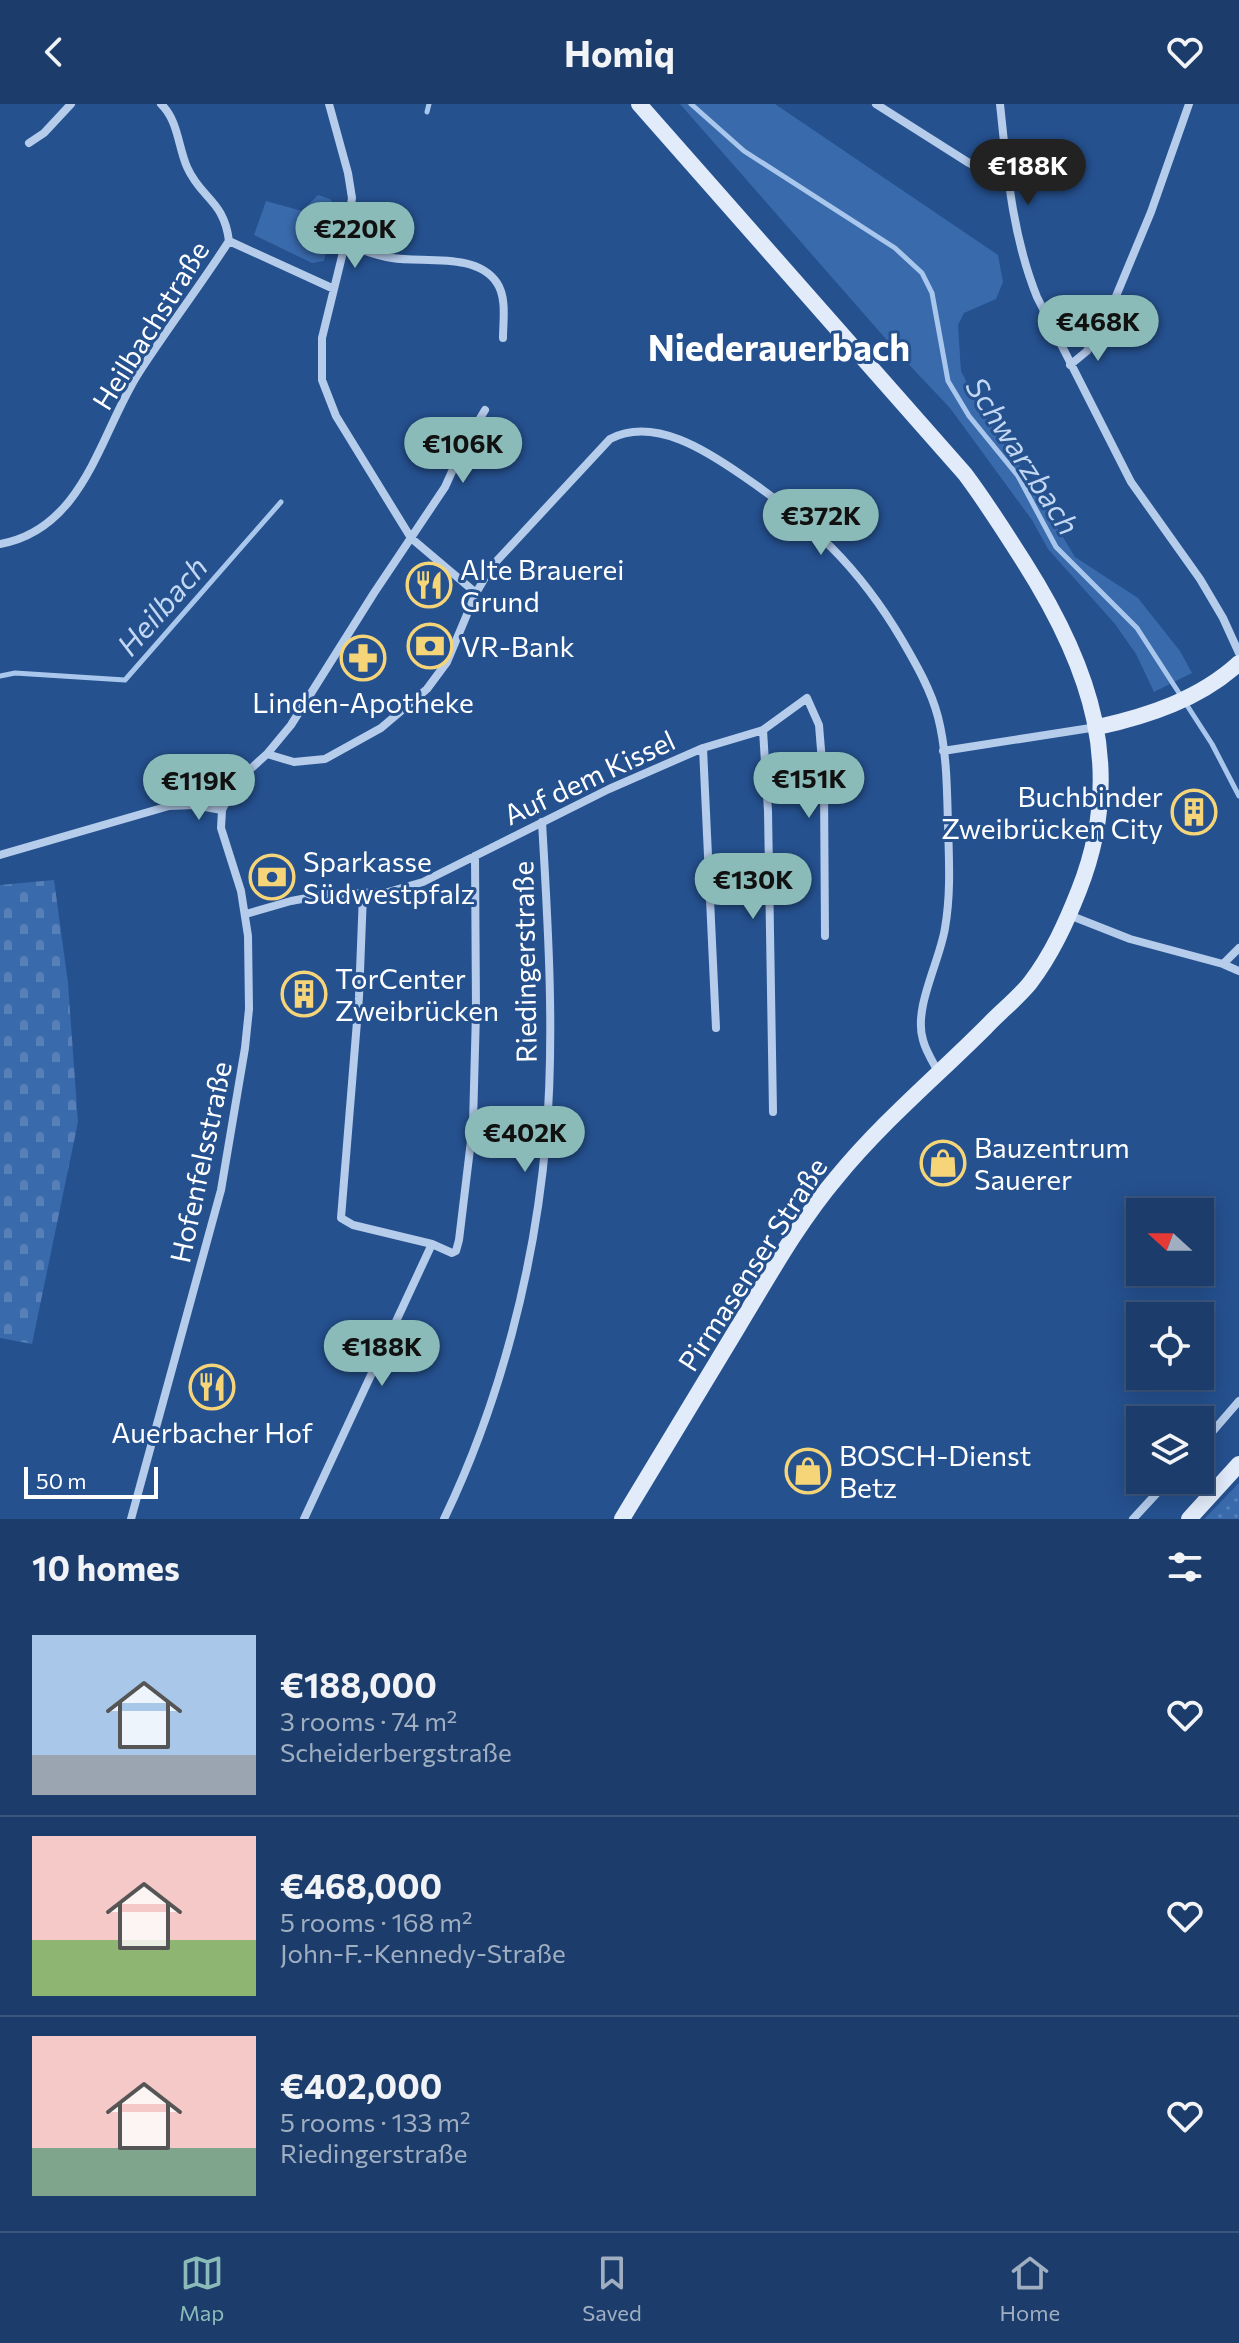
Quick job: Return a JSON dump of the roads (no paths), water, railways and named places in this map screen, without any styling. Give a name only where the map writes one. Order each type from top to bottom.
[{"type":"main road","name":"Pirmasenser Straße","points":[[622,1519],[808,1215],[864,1146],[1028,985],[1049,957],[1069,915],[1090,858],[1102,785],[1098,727],[1079,664],[1041,588],[987,504],[965,474],[639,104]]},
{"type":"main road","points":[[1098,727],[1162,710],[1200,690],[1239,663]]},
{"type":"main road","points":[[1189,1519],[1239,1464]]},
{"type":"street","points":[[29,143],[44,133],[71,104]]},
{"type":"street","points":[[161,104],[168,110],[175,126],[189,171],[227,220],[229,241]]},
{"type":"street","points":[[329,104],[352,198],[345,244],[322,338],[322,380],[336,416],[411,538],[476,593]]},
{"type":"street","points":[[876,104],[969,163],[1009,184]]},
{"type":"street","points":[[1000,104],[1013,219],[1025,267],[1070,365],[1131,482],[1200,579],[1239,653]]},
{"type":"street","points":[[1070,365],[1087,351],[1098,336],[1114,301],[1151,212],[1189,104]]},
{"type":"street","name":"Heilbachstraße","points":[[0,544],[28,535],[44,525],[62,510],[80,488],[138,375],[229,241],[334,289]]},
{"type":"street","points":[[345,244],[389,258],[452,262],[482,270],[498,284],[501,291],[503,338]]},
{"type":"street","points":[[0,855],[169,806],[194,805],[222,810],[236,782],[267,754],[291,725],[445,487],[464,445],[485,410]]},
{"type":"street","points":[[267,754],[294,762],[325,759],[402,712],[427,689],[447,662],[476,593],[492,566],[610,439],[628,431],[645,431],[674,438],[701,450],[763,489],[831,543],[883,608],[915,661],[938,717],[947,789],[949,896],[938,960],[921,1018],[922,1039],[940,1073]]},
{"type":"street","name":"Auf dem Kissel","points":[[246,914],[329,894],[403,889],[423,882],[542,822],[703,748],[763,730],[807,698],[819,725],[824,787],[825,936]]},
{"type":"street","points":[[943,751],[1098,727]]},
{"type":"street","points":[[763,730],[768,811],[773,1112]]},
{"type":"street","points":[[703,748],[716,1028]]},
{"type":"street","name":"Hofenfelsstraße","points":[[131,1519],[202,1266],[234,1126],[249,1009],[246,914],[221,828],[222,810]]},
{"type":"street","name":"Riedingerstraße","points":[[444,1519],[471,1463],[487,1418],[519,1300],[537,1205],[546,1138],[548,1061],[547,912],[542,822]]},
{"type":"street","points":[[363,894],[358,1011],[341,1218],[353,1225],[432,1244],[445,1251],[456,1251],[473,1124],[475,856]]},
{"type":"street","points":[[1069,915],[1130,939],[1239,971]]},
{"type":"street","points":[[1223,964],[1239,948]]},
{"type":"street","points":[[304,1519],[432,1244]]},
{"type":"street","points":[[1214,1430],[1239,1401]]},
{"type":"street","points":[[1133,1519],[1156,1494]]},
{"type":"waterway","name":"Heilbach","points":[[427,112],[429,104]]},
{"type":"waterway","name":"Schwarzbach","points":[[691,104],[744,151],[895,248],[922,273],[932,293],[948,381],[969,416],[1018,476],[1056,547],[1137,628],[1212,744],[1239,796]]},
{"type":"waterway","name":"Heilbach","points":[[0,676],[15,673],[125,680],[281,502]]},
{"type":"place","name":"Alte Brauerei Grund","points":[[429,585]]},
{"type":"place","name":"VR-Bank","points":[[430,646]]},
{"type":"place","name":"Linden-Apotheke","points":[[363,658]]},
{"type":"place","name":"Buchbinder Zweibrücken City","points":[[1194,812]]},
{"type":"place","name":"Sparkasse Südwestpfalz","points":[[272,877]]},
{"type":"place","name":"TorCenter Zweibrücken","points":[[304,994]]},
{"type":"place","name":"Bauzentrum Sauerer","points":[[943,1163]]},
{"type":"place","name":"Auerbacher Hof","points":[[212,1387]]},
{"type":"place","name":"BOSCH-Dienst Betz","points":[[808,1471]]},
{"type":"district","name":"Niederauerbach","points":[[779,346]]}]
